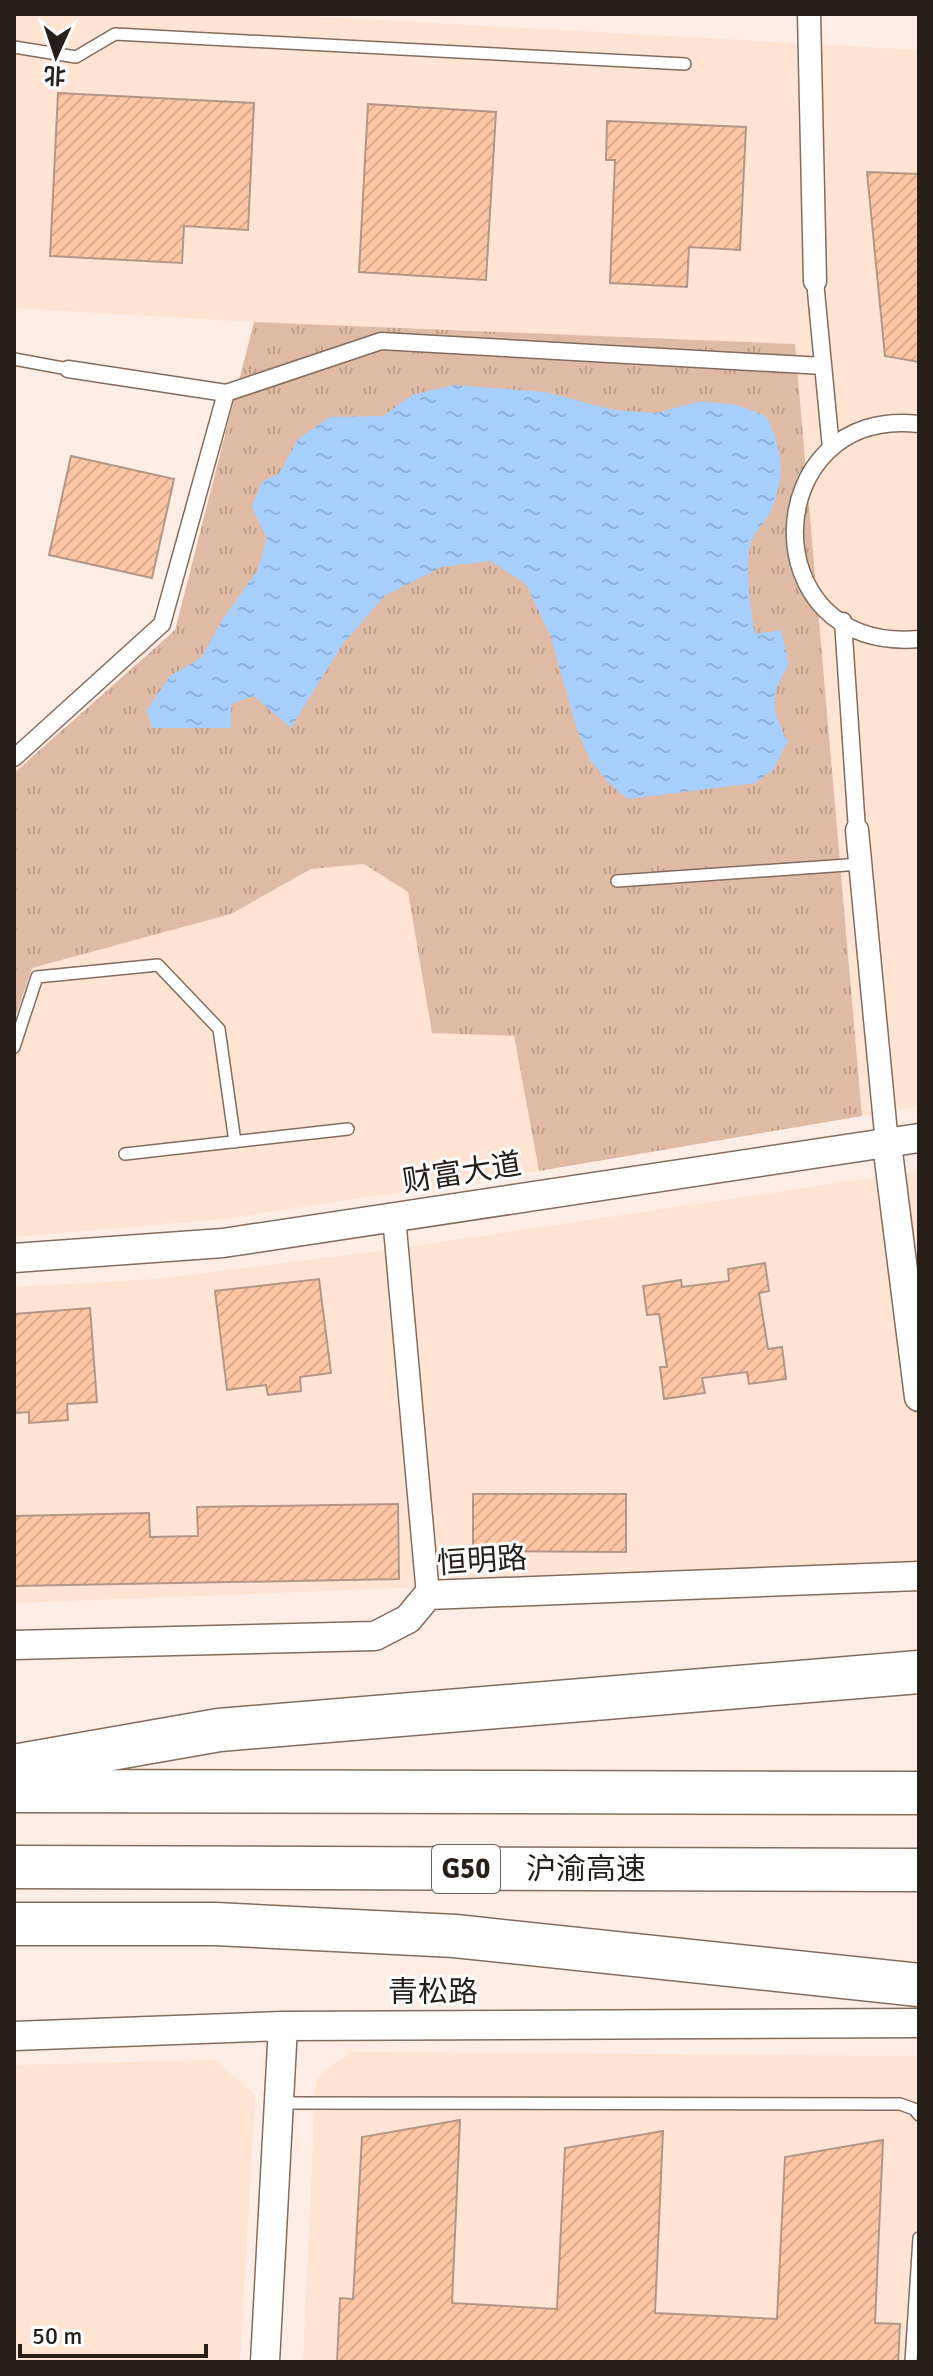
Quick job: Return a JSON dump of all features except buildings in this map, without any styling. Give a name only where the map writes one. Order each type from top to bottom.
[{"type":"highway","points":[[14,1766],[219,1730],[919,1672]]},
{"type":"highway","points":[[14,1791],[919,1793]]},
{"type":"highway","name":"沪渝高速","points":[[14,1867],[919,1870]]},
{"type":"highway","points":[[14,1924],[215,1924],[455,1936],[919,1985]]},
{"type":"street","points":[[809,14],[815,281],[831,448]]},
{"type":"street","points":[[68,369],[226,393],[381,341],[823,366]]},
{"type":"street","points":[[14,758],[162,624],[226,393]]},
{"type":"street","points":[[919,424],[899,422],[863,429],[831,448],[807,477],[795,511],[794,548],[806,583],[828,612],[859,632],[895,641],[919,639]]},
{"type":"street","points":[[843,621],[857,830],[887,1144],[919,1397]]},
{"type":"street","name":"财富大道","points":[[14,1258],[223,1243],[919,1138]]},
{"type":"street","points":[[394,1217],[428,1595]]},
{"type":"street","name":"恒明路","points":[[14,1645],[375,1636],[408,1619],[428,1595],[919,1576]]},
{"type":"street","name":"青松路","points":[[14,2036],[283,2026],[919,2023]]},
{"type":"street","points":[[265,2362],[283,2026]]},
{"type":"lane","points":[[14,47],[76,57],[115,34],[685,64]]},
{"type":"lane","points":[[14,359],[68,369]]},
{"type":"lane","points":[[617,881],[861,864]]},
{"type":"lane","points":[[14,1047],[37,977],[158,965],[219,1029],[235,1142]]},
{"type":"lane","points":[[125,1154],[348,1129]]},
{"type":"lane","points":[[279,2103],[900,2104],[914,2109],[919,2115]]},
{"type":"lane","points":[[911,2362],[919,2238]]},
{"type":"shaded area","points":[[16,14],[275,14],[919,50],[919,1106],[862,1116],[795,344],[254,322],[14,308]]},
{"type":"shaded area","points":[[365,864],[408,892],[432,1032],[514,1036],[539,1171],[223,1219],[14,1237],[14,1021],[32,968],[231,914],[311,869]]},
{"type":"shaded area","points":[[919,1171],[919,1568],[14,1603],[14,1287],[157,1279],[394,1249]]},
{"type":"shaded area","points":[[350,2052],[919,2056],[919,2362],[303,2362],[316,2078]]},
{"type":"shaded area","points":[[215,2060],[255,2095],[240,2362],[14,2362],[14,2065]]},
{"type":"green space","points":[[254,322],[795,344],[862,1116],[539,1171],[514,1036],[432,1033],[408,892],[364,864],[311,869],[231,914],[32,968],[14,1021],[14,773],[175,630]]},
{"type":"water","points":[[454,385],[545,392],[614,410],[657,413],[700,401],[737,405],[766,416],[779,451],[779,486],[771,511],[751,542],[748,575],[755,634],[781,630],[789,664],[778,685],[774,702],[777,719],[788,741],[773,770],[755,783],[628,799],[611,785],[590,760],[577,729],[551,637],[526,584],[491,561],[442,567],[386,595],[342,645],[291,728],[254,696],[231,704],[231,728],[152,728],[147,710],[170,676],[201,658],[223,619],[258,570],[267,538],[252,507],[262,482],[280,473],[298,439],[330,417],[383,416],[412,395]]}]
